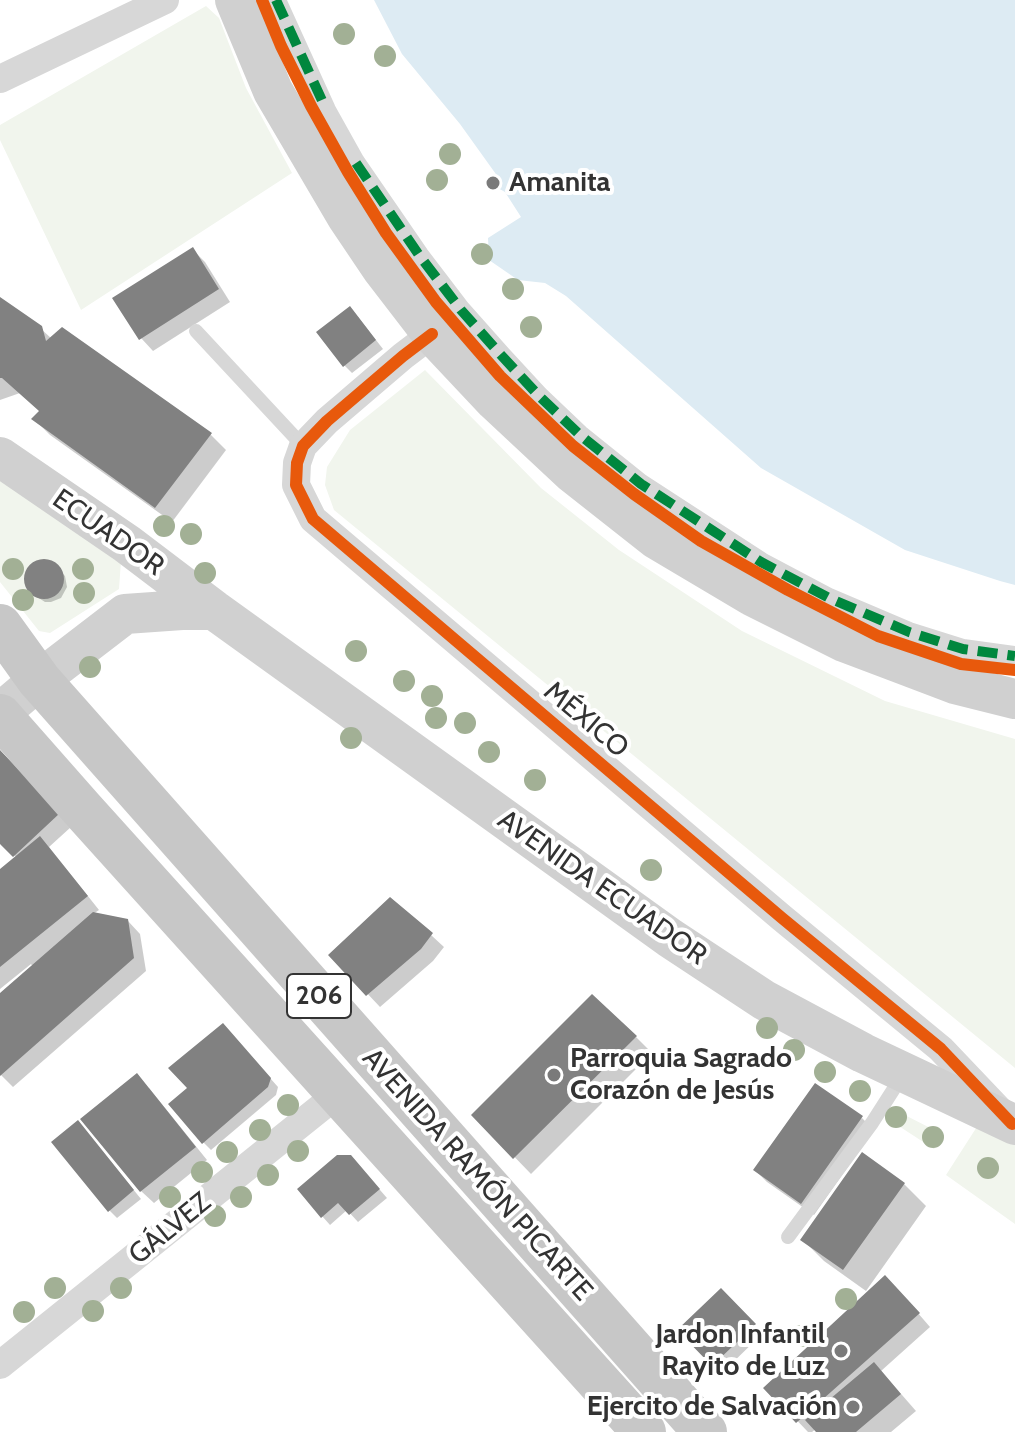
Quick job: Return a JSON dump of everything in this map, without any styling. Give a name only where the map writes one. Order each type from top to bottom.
[{"type":"highway","name":"AVENIDA RAMÓN PICARTE","points":[[0,626],[39,680],[705,1432]]},
{"type":"highway","name":"AVENIDA RAMÓN PICARTE","points":[[0,714],[92,821],[644,1432]]},
{"type":"main road","points":[[235,0],[273,91],[347,217],[382,269],[432,334],[495,401],[571,472],[656,539],[752,596],[844,642],[955,684],[1015,699]]},
{"type":"main road","name":"ECUADOR","points":[[0,457],[127,544],[214,610]]},
{"type":"main road","points":[[125,614],[130,584],[127,544]]},
{"type":"main road","points":[[0,714],[125,614],[214,610]]},
{"type":"main road","name":"AVENIDA ECUADOR","points":[[214,610],[670,938],[764,1000],[904,1073],[1013,1125]]},
{"type":"street","points":[[0,79],[165,0]]},
{"type":"street","points":[[276,0],[333,123],[355,162],[419,255],[501,355],[580,435],[641,484],[761,562],[829,598],[909,632],[963,649],[1015,656]]},
{"type":"street","points":[[303,446],[327,421],[432,334]]},
{"type":"street","name":"MÉXICO","points":[[303,446],[297,463],[296,485],[313,519],[782,918],[941,1049],[1013,1125]]},
{"type":"street","name":"GÁLVEZ","points":[[0,1365],[339,1093]]},
{"type":"lane","points":[[196,331],[303,446]]},
{"type":"lane","points":[[788,1237],[872,1123],[904,1073]]},
{"type":"shaded area","points":[[374,0],[1015,0],[1015,585],[905,550],[761,468],[566,296],[545,283],[518,280],[489,260],[488,238],[521,217],[505,192],[496,187],[498,177],[460,124],[402,54]]},
{"type":"shaded area","points":[[206,6],[219,18],[246,88],[292,173],[81,310],[0,140],[0,125]]},
{"type":"shaded area","points":[[425,370],[541,488],[619,550],[742,631],[885,701],[1015,739],[1015,1068],[334,510],[325,485],[327,467],[350,430]]},
{"type":"shaded area","points":[[0,476],[121,561],[119,589],[50,633],[39,631],[0,582]]},
{"type":"shaded area","points":[[895,1110],[944,1135],[934,1149],[888,1119]]},
{"type":"shaded area","points":[[980,1122],[1015,1139],[1015,1224],[946,1175]]},
{"type":"building","points":[[193,247],[219,289],[139,340],[112,298]]},
{"type":"building","points":[[0,297],[42,326],[46,341],[62,327],[212,433],[155,508],[31,419],[39,411],[0,378]]},
{"type":"building","points":[[350,306],[376,340],[343,367],[316,332]]},
{"type":"building","points":[[44,559],[58,565],[64,579],[58,593],[44,599],[30,593],[24,579],[30,565]]},
{"type":"building","points":[[0,750],[60,813],[13,857],[0,844]]},
{"type":"building","points":[[40,836],[88,896],[0,967],[0,869]]},
{"type":"building","points":[[390,897],[433,933],[421,949],[366,996],[328,955]]},
{"type":"building","points":[[93,912],[128,919],[134,958],[0,1076],[0,993]]},
{"type":"building","name":"Parroquia Sagrado Corazón de Jesús","points":[[592,994],[637,1036],[513,1159],[471,1115]]},
{"type":"building","points":[[223,1023],[271,1078],[268,1087],[202,1144],[168,1104],[187,1088],[168,1068]]},
{"type":"building","points":[[137,1073],[196,1147],[140,1192],[80,1119]]},
{"type":"building","points":[[815,1083],[863,1116],[801,1204],[753,1170]]},
{"type":"building","points":[[78,1120],[134,1190],[108,1212],[51,1142]]},
{"type":"building","points":[[862,1152],[905,1183],[843,1270],[800,1240]]},
{"type":"building","points":[[337,1155],[351,1155],[380,1189],[349,1215],[338,1203],[321,1218],[297,1189]]},
{"type":"building","name":"Jardon Infantil Rayito de Luz","points":[[885,1275],[920,1313],[796,1423],[763,1388]]},
{"type":"building","points":[[721,1288],[756,1324],[712,1366],[677,1330]]},
{"type":"building","name":"Ejercito de Salvación","points":[[874,1362],[901,1394],[856,1432],[816,1432],[805,1420]]},
{"type":"marked path","points":[[276,0],[325,107]]},
{"type":"marked path","points":[[356,163],[461,310],[539,396],[580,435],[641,484],[761,562],[829,598],[909,632],[963,649],[1015,656]]},
{"type":"cycle path","points":[[262,0],[311,106],[386,233],[436,302],[500,376],[573,446],[701,541],[878,636],[961,664],[1015,670]]},
{"type":"cycle path","points":[[432,334],[327,421],[303,446],[297,463],[296,485],[313,519],[782,918],[941,1049],[1012,1124]]},
{"type":"place","name":"Amanita","points":[[493,183]]},
{"type":"place","name":"Parroquia Sagrado Corazón de Jesús","points":[[554,1075]]},
{"type":"place","name":"Jardon Infantil Rayito de Luz","points":[[841,1351]]},
{"type":"place","name":"Ejercito de Salvación","points":[[853,1407]]}]
